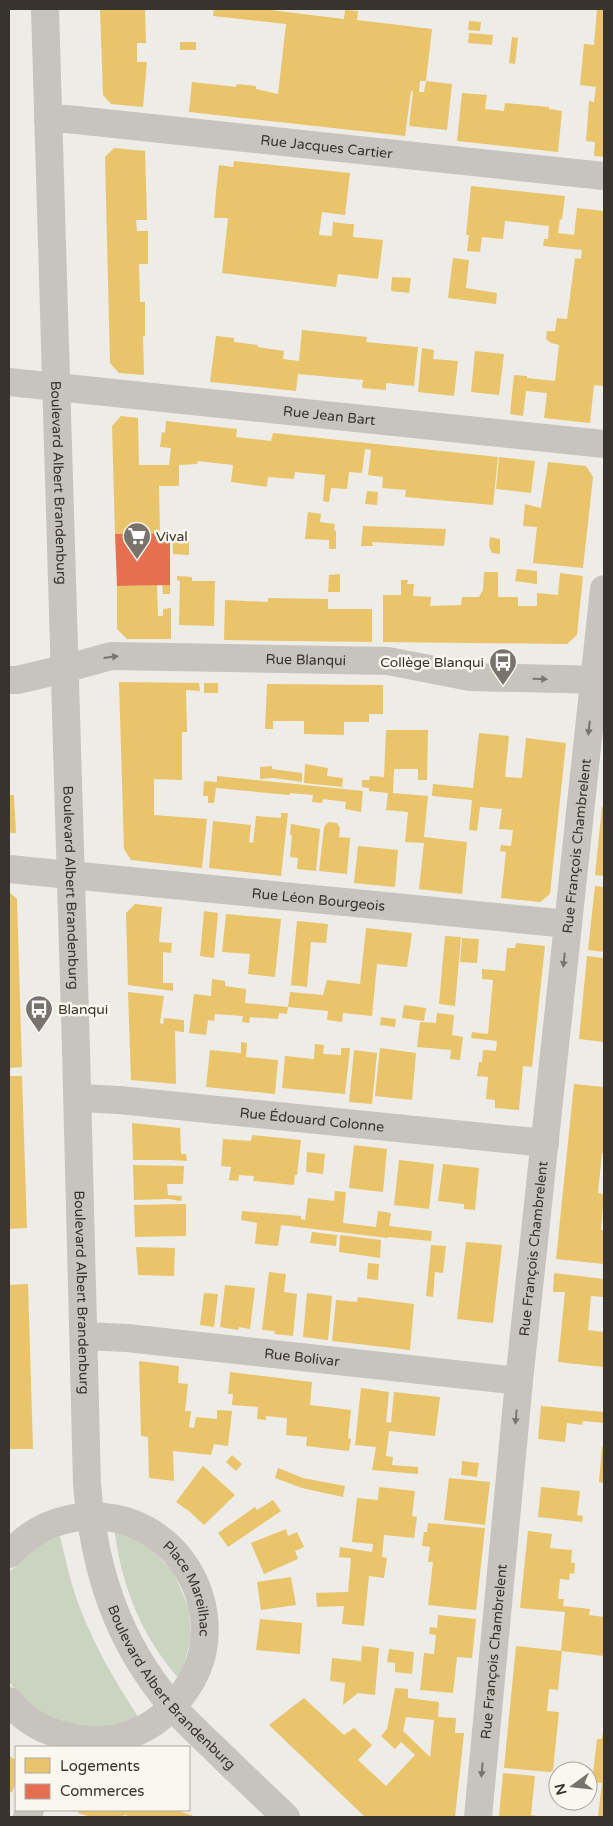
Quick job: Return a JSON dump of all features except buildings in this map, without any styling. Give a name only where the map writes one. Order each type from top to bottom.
[{"type":"street","name":"Boulevard Albert Brandenburg","points":[[45,9],[78,1098],[87,1484],[90,1516],[107,1593],[127,1642],[142,1666],[173,1707],[286,1817]]},
{"type":"street","name":"Rue Jacques Cartier","points":[[48,119],[67,119],[604,176]]},
{"type":"street","name":"Rue Jean Bart","points":[[9,382],[604,444]]},
{"type":"street","name":"Rue François Chambrelent","points":[[478,1817],[519,1381],[568,924],[599,680],[604,589]]},
{"type":"street","name":"Rue Blanqui","points":[[9,680],[64,670],[111,656],[388,661],[470,677],[599,680]]},
{"type":"street","name":"Rue Léon Bourgeois","points":[[9,869],[568,924]]},
{"type":"street","name":"Rue Édouard Colonne","points":[[78,1098],[119,1100],[545,1143]]},
{"type":"street","name":"Rue Bolivar","points":[[84,1336],[128,1338],[519,1381]]},
{"type":"street","name":"Place Mareilhac","points":[[9,1554],[26,1538],[45,1526],[67,1519],[90,1516],[114,1518],[137,1525],[158,1537],[176,1553],[190,1573],[200,1595],[205,1619],[204,1643],[198,1666],[188,1688],[173,1707],[159,1720],[142,1729],[125,1736],[106,1740],[54,1741],[9,1701]]},
{"type":"green space","points":[[129,1524],[174,1573],[189,1609],[191,1638],[180,1680],[154,1646],[127,1588],[121,1568],[114,1526]]},
{"type":"green space","points":[[60,1536],[73,1588],[86,1623],[112,1674],[141,1721],[86,1733],[26,1706],[9,1681],[9,1572],[44,1542]]},
{"type":"place","name":"Vival","points":[[137,560]]},
{"type":"place","name":"Collège Blanqui","points":[[503,686]]},
{"type":"place","name":"Blanqui","points":[[39,1033]]}]
